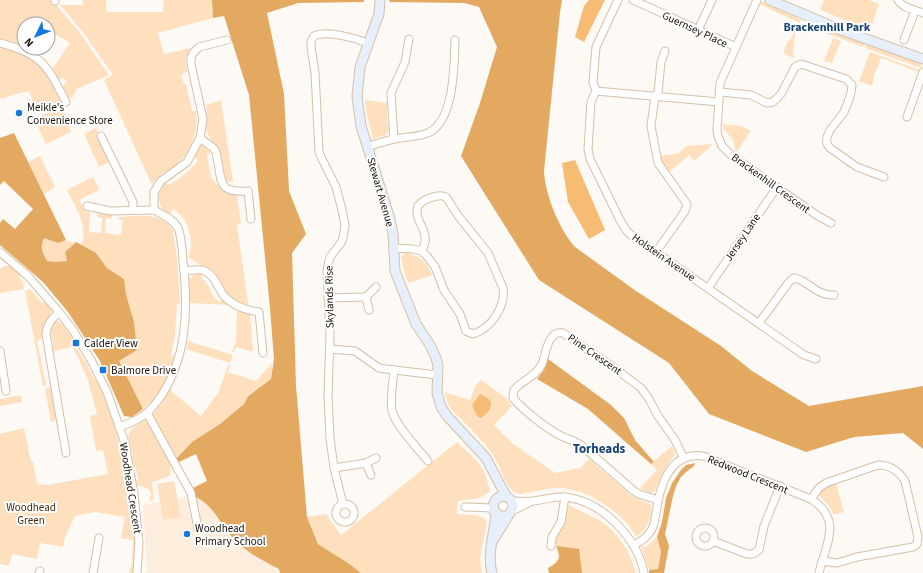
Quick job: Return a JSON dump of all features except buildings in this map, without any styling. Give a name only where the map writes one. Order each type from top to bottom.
[{"type":"street","name":"Stewart Avenue","points":[[380,0],[381,4],[379,14],[360,67],[357,96],[367,147],[390,219],[393,234],[395,271],[416,324],[433,351],[438,366],[437,393],[441,407],[447,416],[480,451],[492,468],[496,478],[509,499]]},
{"type":"street","points":[[618,0],[596,47],[593,82],[596,91],[719,102]]},
{"type":"street","name":"Guernsey Place","points":[[633,0],[736,47]]},
{"type":"street","points":[[698,30],[712,0]]},
{"type":"street","name":"Brackenhill Crescent","points":[[757,0],[722,78],[717,129],[719,140],[722,146],[732,156],[818,216],[831,223]]},
{"type":"street","points":[[770,0],[821,22],[923,59]]},
{"type":"street","points":[[898,0],[901,5],[923,13]]},
{"type":"street","points":[[904,40],[915,10]]},
{"type":"street","name":"Skylands Rise","points":[[343,504],[334,468],[328,402],[330,349],[327,263],[343,238],[345,225],[336,187],[320,155],[315,73],[311,41],[314,36],[319,34],[347,36],[368,43]]},
{"type":"street","points":[[394,139],[391,93],[405,62],[409,39]]},
{"type":"street","points":[[154,210],[154,192],[162,181],[187,162],[200,138],[202,119],[192,71],[191,58],[199,47],[228,40]]},
{"type":"street","points":[[367,147],[394,139],[424,134],[432,131],[439,125],[444,116],[454,75],[455,40]]},
{"type":"street","points":[[0,43],[16,47],[37,58],[46,66],[66,102]]},
{"type":"street","points":[[656,252],[685,211],[687,204],[658,163],[651,126],[655,96],[658,93],[661,62],[665,51]]},
{"type":"street","points":[[720,92],[751,95],[767,103],[773,102],[786,86],[795,67],[801,64],[846,79],[852,85],[851,92],[843,112],[827,136],[827,144],[830,148],[857,167],[884,177]]},
{"type":"street","points":[[907,117],[923,72]]},
{"type":"street","name":"Holstein Avenue","points":[[596,91],[591,102],[588,149],[590,159],[626,230],[804,355],[816,359]]},
{"type":"street","points":[[101,136],[133,202],[133,210]]},
{"type":"street","points":[[200,138],[210,145],[217,155],[221,182],[224,186],[229,191],[248,191],[251,219]]},
{"type":"street","name":"Jersey Lane","points":[[708,288],[777,187]]},
{"type":"street","points":[[393,248],[421,251],[431,261],[444,290],[460,314],[466,331],[473,334],[480,332],[488,326],[492,322],[501,304],[504,293],[503,288],[488,253],[459,217],[448,199],[443,195],[439,195],[422,202],[418,206],[417,212],[425,236],[424,246],[421,251]]},
{"type":"street","points":[[87,206],[110,211],[154,210],[173,221],[178,227],[180,235],[184,271],[185,323],[181,352],[174,372],[164,391],[148,412],[138,419],[119,427]]},
{"type":"street","points":[[0,263],[3,254]]},
{"type":"street","name":"Woodhead Crescent","points":[[3,254],[28,276],[73,330],[91,360],[107,392],[125,443],[134,494],[139,542],[137,573]]},
{"type":"street","points":[[184,271],[206,271],[212,275],[223,294],[230,301],[242,308],[259,312],[262,353]]},
{"type":"street","points":[[759,323],[789,282],[794,278],[800,279],[826,296],[834,295]]},
{"type":"street","points":[[328,298],[366,297],[376,287]]},
{"type":"street","points":[[366,297],[369,310]]},
{"type":"street","points":[[59,312],[46,327],[46,334],[66,453]]},
{"type":"street","name":"Pine Crescent","points":[[658,500],[639,494],[577,442],[561,436],[527,412],[513,398],[514,390],[538,370],[551,339],[560,332],[563,333],[641,388],[675,440],[683,457]]},
{"type":"street","points":[[330,349],[355,351],[375,366],[394,370],[437,375]]},
{"type":"street","points":[[0,351],[6,391]]},
{"type":"street","points":[[394,370],[391,398],[393,412],[409,439],[428,461]]},
{"type":"street","points":[[148,412],[191,494],[198,528]]},
{"type":"street","name":"Redwood Crescent","points":[[683,457],[690,455],[707,457],[811,499],[822,508],[831,526],[819,573]]},
{"type":"street","points":[[634,545],[643,540],[651,531],[658,500],[668,472],[673,465],[683,457]]},
{"type":"street","points":[[334,468],[366,464],[376,458]]},
{"type":"street","points":[[366,464],[372,475]]},
{"type":"street","points":[[811,499],[819,488],[826,484],[878,465],[892,467],[905,481],[918,537],[917,544],[913,547],[837,563],[822,561]]},
{"type":"street","points":[[492,573],[490,562],[496,478]]},
{"type":"street","points":[[713,542],[747,554],[751,555],[756,553],[759,550],[764,526],[780,486]]},
{"type":"street","points":[[495,507],[500,496],[509,499],[532,501],[565,497],[587,504],[609,516],[620,526],[634,545],[644,573]]},
{"type":"street","points":[[551,546],[552,537],[562,522],[565,497]]},
{"type":"street","points":[[492,542],[510,514],[513,505],[509,499]]},
{"type":"street","points":[[465,507],[495,507],[504,517],[532,501]]},
{"type":"street","points":[[93,573],[98,538]]},
{"type":"shaded area","points":[[212,0],[364,0],[364,2],[298,3],[267,13],[284,94],[289,191],[306,234],[292,253],[296,386],[307,517],[318,544],[361,573],[280,573],[279,569],[257,557],[242,546],[231,536],[213,511],[201,500],[193,496],[191,489],[207,481],[196,454],[179,462],[176,459],[192,442],[220,424],[244,404],[248,396],[271,379],[274,359],[249,95],[224,16],[213,18]]},
{"type":"shaded area","points":[[389,0],[562,0],[544,171],[550,200],[558,221],[569,240],[575,247],[636,291],[721,346],[752,371],[809,406],[923,386],[923,449],[903,433],[854,437],[806,452],[709,414],[669,363],[539,280],[461,156],[480,103],[497,47],[479,7],[464,3],[390,2]]},
{"type":"shaded area","points":[[589,0],[605,0],[584,42],[575,37],[584,6]]},
{"type":"shaded area","points":[[14,133],[66,240],[58,243],[44,238],[42,250],[47,261],[67,261],[65,252],[76,242],[96,253],[107,268],[124,279],[126,294],[134,322],[137,350],[119,361],[143,409],[132,417],[124,416],[100,361],[68,312],[43,282],[0,245],[0,223],[3,219],[15,229],[33,209],[4,181],[0,185],[0,138]]},
{"type":"shaded area","points":[[575,160],[605,230],[589,239],[568,202],[562,163]]},
{"type":"shaded area","points":[[548,359],[611,405],[624,418],[635,440],[654,462],[651,464],[588,409],[537,379],[544,370]]},
{"type":"shaded area","points":[[480,394],[485,396],[491,402],[490,408],[481,418],[477,416],[472,405]]},
{"type":"shaded area","points":[[695,463],[694,466],[681,477],[673,496],[665,534],[669,546],[664,573],[649,573],[649,570],[658,569],[661,552],[657,537],[662,522],[666,498],[672,483],[686,465]]},
{"type":"shaded area","name":"Woodhead Primary School","points":[[193,496],[203,500],[213,510],[225,529],[237,542],[249,552],[279,569],[280,573],[144,573],[147,571],[143,505],[160,502],[163,519],[181,517],[178,498]]},
{"type":"shaded area","points":[[556,546],[579,549],[582,573],[549,573],[548,568],[557,562],[559,557]]},
{"type":"green space","points":[[0,0],[52,0],[80,33],[109,75],[77,89],[72,98],[68,97],[63,88],[64,84],[67,82],[64,78],[59,80],[52,70],[70,43],[56,35],[56,16],[16,16],[16,44],[0,40]]},
{"type":"green space","points":[[83,0],[106,0],[107,12],[163,12],[164,0],[212,0],[213,18],[158,33],[164,54],[191,48],[186,58],[187,72],[181,74],[184,84],[186,84],[192,111],[196,111],[196,125],[191,145],[183,158],[161,175],[152,185],[104,80],[113,75],[83,32],[60,5],[83,5]]},
{"type":"green space","points":[[824,0],[869,0],[879,4],[870,30],[820,10]]},
{"type":"green space","points":[[766,2],[797,17],[801,20],[800,23],[759,4]]},
{"type":"green space","points":[[814,23],[865,42],[863,47],[812,28]]},
{"type":"green space","points":[[796,28],[793,51],[795,59],[783,53]]},
{"type":"green space","points":[[833,38],[841,41],[832,63],[824,61]]},
{"type":"green space","points":[[867,43],[919,61],[921,68],[865,48]]},
{"type":"green space","points":[[0,48],[16,52],[16,56],[28,56],[31,58],[47,74],[63,100],[38,113],[29,91],[2,99],[0,98]]},
{"type":"green space","points":[[870,52],[919,70],[918,72],[881,58],[872,86],[859,81]]},
{"type":"green space","points":[[221,100],[233,181],[226,182],[220,150],[206,130],[206,105]]},
{"type":"green space","points":[[365,100],[387,103],[387,120],[389,130],[386,135],[373,139]]},
{"type":"green space","points":[[60,107],[71,132],[46,144],[34,119]]},
{"type":"green space","points":[[722,124],[741,126],[751,131],[736,153],[733,140]]},
{"type":"green space","points":[[96,128],[112,161],[99,167],[84,134]]},
{"type":"green space","points":[[712,144],[694,161],[689,155],[668,173],[663,167],[659,156],[679,153],[686,146]]},
{"type":"green space","points":[[200,146],[206,146],[212,152],[207,155],[211,178],[226,194],[237,195],[241,223],[237,224],[248,304],[240,304],[230,298],[223,290],[214,273],[189,258],[191,244],[189,232],[184,219],[173,209],[169,214],[160,203],[159,195],[162,186],[165,182],[168,185],[177,180],[192,168],[198,160],[194,157]]},
{"type":"green space","points":[[40,156],[55,187],[44,194],[28,162]]},
{"type":"green space","points":[[93,177],[99,190],[79,200],[86,211],[90,212],[89,232],[101,233],[102,218],[97,217],[97,213],[112,215],[112,219],[106,218],[105,233],[121,235],[123,220],[118,219],[119,217],[141,216],[149,216],[163,220],[173,231],[177,259],[180,304],[177,304],[175,336],[171,355],[176,357],[160,392],[143,409],[118,362],[137,350],[131,309],[126,294],[124,279],[107,268],[96,253],[80,246],[84,232],[83,225],[67,190]]},
{"type":"green space","points":[[44,238],[58,243],[66,240],[74,243],[65,252],[67,261],[47,261],[42,250]]},
{"type":"green space","points":[[406,253],[422,260],[432,275],[409,283],[405,276],[401,256]]},
{"type":"green space","points":[[4,266],[9,266],[21,275],[19,277],[23,281],[24,289],[0,293],[0,269]]},
{"type":"green space","points":[[196,273],[202,273],[201,278],[207,283],[214,297],[219,302],[222,298],[231,305],[189,303],[188,283],[189,279]]},
{"type":"green space","points":[[30,289],[42,303],[46,302],[51,309],[51,314],[43,327],[43,338],[37,340],[46,386],[43,386],[25,291]]},
{"type":"green space","points":[[237,310],[250,314],[253,352],[236,347],[234,352],[232,352],[236,341]]},
{"type":"green space","name":"Woodhead Green","points":[[57,321],[63,324],[73,339],[71,340],[85,361],[94,379],[96,379],[116,430],[124,464],[135,535],[136,558],[133,573],[129,573],[132,563],[133,540],[121,538],[125,517],[95,512],[75,516],[65,537],[63,547],[40,543],[37,559],[12,554],[9,566],[0,564],[0,434],[24,428],[37,484],[48,485],[108,474],[103,450],[96,451],[90,416],[97,414],[88,380],[73,347],[54,351],[51,330],[52,324]]},
{"type":"green space","points":[[188,341],[233,355],[230,363],[186,349]]},
{"type":"green space","points":[[272,363],[271,379],[248,395],[244,404],[220,424],[192,442],[176,459],[152,416],[170,390],[201,416],[218,393],[228,365],[230,366],[228,372],[256,381]]},
{"type":"green space","points":[[481,380],[505,397],[512,406],[494,425],[512,443],[555,473],[580,468],[589,459],[631,495],[651,505],[650,519],[646,528],[636,536],[622,518],[602,502],[578,491],[555,488],[522,494],[513,491],[509,487],[494,457],[478,436],[453,411],[448,404],[444,392],[470,400],[476,385]]},
{"type":"green space","points":[[52,387],[57,420],[51,422],[45,389]]},
{"type":"green space","points":[[21,395],[22,402],[0,406],[0,399]]},
{"type":"green space","points":[[147,420],[171,463],[170,476],[152,482],[154,500],[149,501],[151,493],[149,489],[137,485],[136,481],[138,480],[136,468],[134,468],[129,437],[130,431],[133,428]]},
{"type":"green space","points":[[457,442],[477,461],[485,473],[490,491],[479,498],[458,501],[457,514],[478,516],[487,522],[480,558],[482,573],[361,573],[318,544],[307,517],[326,514],[341,535]]},
{"type":"green space","points":[[672,446],[675,454],[661,476],[655,491],[650,493],[640,488],[657,470],[651,464]]},
{"type":"green space","points":[[174,481],[181,517],[163,520],[157,484]]},
{"type":"green space","points":[[836,483],[844,512],[834,515],[828,505],[818,494],[824,488]]},
{"type":"green space","points":[[568,505],[599,520],[612,530],[627,550],[636,573],[549,573],[548,568],[554,565],[559,557],[555,540],[564,523]]},
{"type":"green space","points":[[657,537],[661,552],[658,569],[649,570],[641,547],[646,547]]},
{"type":"place","name":"Meikle's Convenience Store","points":[[19,113]]},
{"type":"place","name":"Calder View","points":[[76,343]]},
{"type":"place","name":"Balmore Drive","points":[[103,370]]},
{"type":"place","name":"Woodhead Primary School","points":[[187,534]]},
{"type":"district","name":"Brackenhill Park","points":[[827,27]]},
{"type":"district","name":"Torheads","points":[[599,448]]}]
